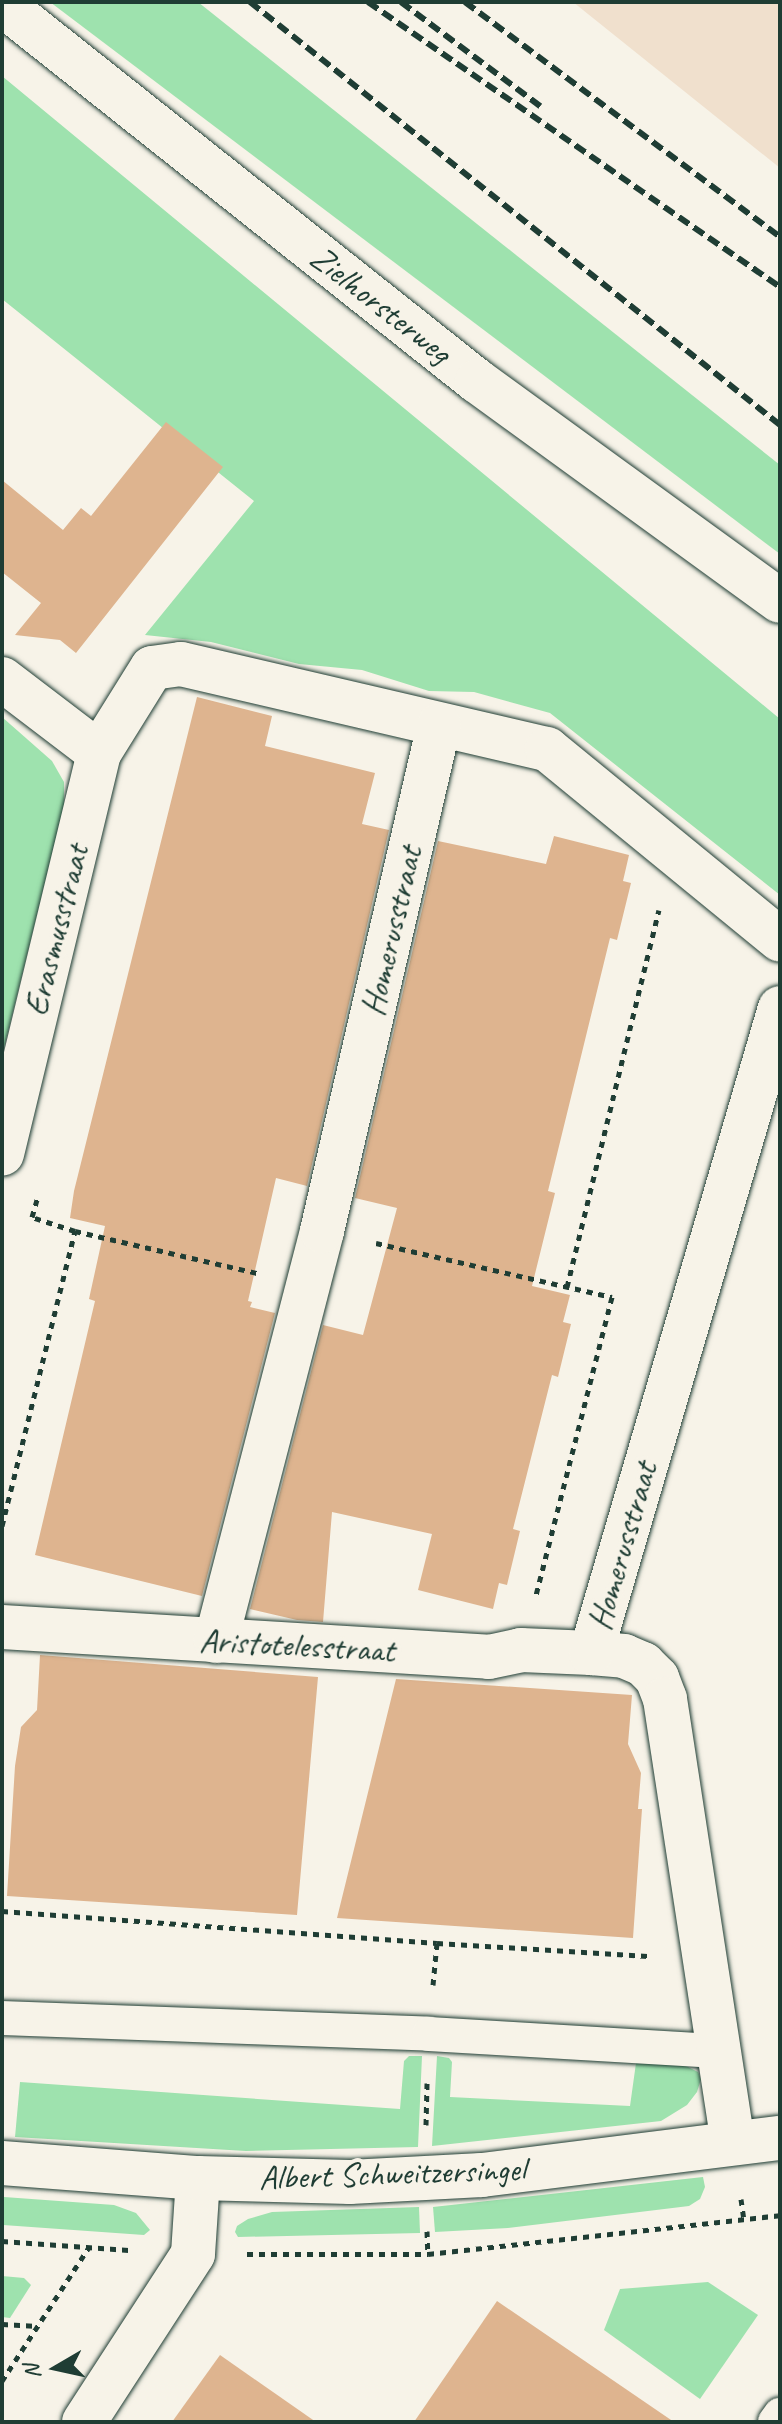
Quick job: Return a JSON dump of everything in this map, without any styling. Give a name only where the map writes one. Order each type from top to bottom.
[{"type":"street","name":"Zielhorsterweg","points":[[2,4],[477,381],[776,600]]},
{"type":"street","name":"Erasmusstraat","points":[[2,1153],[99,753],[152,668],[181,664],[439,725]]},
{"type":"street","points":[[2,679],[99,753]]},
{"type":"street","points":[[439,725],[547,749],[780,940]]},
{"type":"street","name":"Homerusstraat","points":[[216,1641],[322,1231],[439,725]]},
{"type":"street","name":"Homerusstraat","points":[[733,2142],[665,1699],[657,1678],[643,1664],[624,1656],[591,1653],[780,1008]]},
{"type":"street","name":"Aristotelesstraat","points":[[2,1627],[489,1657],[521,1650],[591,1653]]},
{"type":"street","name":"Albert Schweitzersingel","points":[[2,2163],[198,2178],[350,2182],[482,2175],[780,2138]]},
{"type":"street","points":[[84,2422],[193,2254],[198,2178]]},
{"type":"lane","points":[[2,2018],[429,2034],[717,2051]]},
{"type":"lane","points":[[775,2422],[780,2415]]},
{"type":"path","points":[[567,1287],[673,850]]},
{"type":"path","points":[[40,1187],[32,1217],[75,1231],[308,1285]]},
{"type":"path","points":[[2,1526],[75,1231]]},
{"type":"path","name":"Homerusstraat","points":[[322,1231],[612,1297],[521,1650]]},
{"type":"path","points":[[2,1911],[437,1943]]},
{"type":"path","points":[[193,2254],[428,2254],[780,2215]]},
{"type":"path","points":[[2,2241],[89,2247],[2,2381]]},
{"type":"path","points":[[2,2324],[39,2326]]},
{"type":"shaded area","points":[[573,2],[780,2],[780,168]]},
{"type":"green space","points":[[50,2],[198,2],[780,465],[780,554]]},
{"type":"green space","points":[[2,76],[780,719],[780,895],[550,713],[474,692],[429,691],[362,670],[299,664],[211,642],[145,635],[254,501],[2,299]]},
{"type":"green space","points":[[2,717],[52,761],[64,782],[64,805],[2,1056]]},
{"type":"green space","points":[[409,2056],[422,2056],[418,2147],[246,2151],[15,2137],[20,2082],[400,2109],[404,2061]]},
{"type":"green space","points":[[437,2056],[449,2058],[452,2062],[450,2097],[630,2106],[636,2063],[684,2065],[698,2072],[701,2079],[697,2092],[687,2105],[661,2121],[432,2146]]},
{"type":"green space","points":[[703,2177],[705,2187],[700,2199],[689,2206],[508,2228],[435,2232],[433,2207]]},
{"type":"green space","points":[[4,2197],[114,2205],[136,2213],[150,2230],[144,2235],[3,2225]]},
{"type":"green space","points":[[419,2207],[420,2233],[238,2237],[235,2232],[237,2226],[248,2219],[272,2212]]},
{"type":"green space","points":[[2,2276],[24,2278],[31,2285],[10,2318],[2,2317]]},
{"type":"green space","points":[[708,2282],[758,2315],[700,2399],[604,2330],[620,2289]]},
{"type":"building","points":[[166,422],[223,467],[76,653],[60,640],[15,635],[41,603],[2,572],[2,480],[63,530],[81,508],[91,516]]},
{"type":"building","points":[[197,697],[272,716],[265,746],[375,773],[362,824],[389,830],[307,1186],[276,1178],[248,1301],[252,1302],[250,1307],[275,1313],[202,1596],[35,1555],[95,1301],[89,1299],[105,1226],[70,1218],[74,1191]]},
{"type":"building","points":[[554,836],[629,855],[623,881],[631,883],[617,940],[610,938],[548,1191],[555,1193],[532,1286],[570,1295],[563,1322],[571,1324],[558,1377],[552,1375],[513,1529],[520,1531],[507,1585],[499,1583],[493,1609],[418,1590],[432,1534],[332,1512],[323,1622],[297,1620],[250,1609],[323,1325],[363,1335],[397,1208],[355,1198],[438,841],[546,864]]},
{"type":"building","points":[[40,1655],[318,1677],[297,1915],[7,1896],[15,1766],[21,1727],[37,1710]]},
{"type":"building","points":[[396,1679],[632,1695],[628,1744],[641,1773],[638,1809],[642,1809],[633,1938],[337,1918]]},
{"type":"building","points":[[497,2301],[674,2422],[414,2422]]},
{"type":"building","points":[[220,2355],[316,2422],[172,2422]]},
{"type":"railway","points":[[250,2],[780,425]]},
{"type":"railway","points":[[368,2],[780,287]]},
{"type":"railway","points":[[401,2],[540,106]]},
{"type":"railway","points":[[465,2],[780,237]]}]
